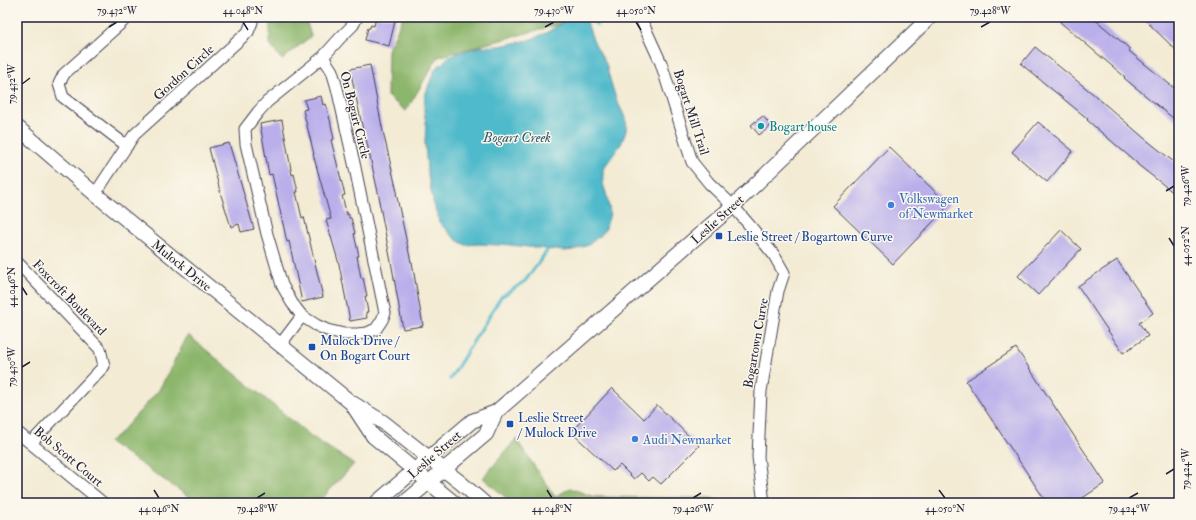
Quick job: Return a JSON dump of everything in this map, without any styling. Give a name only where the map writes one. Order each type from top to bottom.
[{"type":"main road","name":"Leslie Street","points":[[376,503],[472,421],[496,412],[733,206],[930,17]]},
{"type":"main road","name":"Mulock Drive","points":[[17,127],[95,194],[349,401],[383,422],[484,503]]},
{"type":"main road","name":"Mulock Drive","points":[[349,401],[373,436],[454,503]]},
{"type":"main road","name":"Leslie Street","points":[[404,503],[486,434],[496,412]]},
{"type":"street","points":[[127,146],[63,97],[59,84],[64,74],[128,17]]},
{"type":"street","name":"Gordon Circle","points":[[95,194],[134,135],[248,32],[252,22],[251,17]]},
{"type":"street","points":[[323,57],[353,25],[357,17]]},
{"type":"street","name":"Bogart Mill Trail","points":[[640,17],[661,63],[692,162],[733,206]]},
{"type":"street","name":"On Bogart Circle","points":[[323,57],[332,71],[337,88],[356,171],[385,313],[376,329],[367,333],[357,334],[344,334],[327,330],[302,316],[292,303],[282,285],[263,219],[246,144],[246,129],[250,121],[267,102],[323,57]]},
{"type":"street","name":"Bogartown Curve","points":[[733,206],[774,255],[784,274],[778,291],[761,391],[758,457],[764,503]]},
{"type":"street","name":"Foxcroft Boulevard","points":[[17,262],[100,349],[104,366],[30,443]]},
{"type":"street","points":[[280,345],[302,316]]},
{"type":"street","name":"Bob Scott Court","points":[[17,432],[103,503]]},
{"type":"green space","points":[[270,17],[305,17],[311,36],[282,60],[270,45]]},
{"type":"green space","points":[[403,17],[586,17],[438,57],[406,111],[387,96],[388,50]]},
{"type":"green space","points":[[188,335],[312,437],[354,464],[318,503],[198,503],[109,442],[122,431],[159,390]]},
{"type":"green space","points":[[516,439],[555,497],[570,488],[594,497],[711,498],[724,503],[512,503],[483,478]]},
{"type":"water","name":"Bogart Creek","points":[[565,17],[585,17],[593,40],[606,64],[616,99],[624,115],[627,126],[621,144],[603,169],[603,184],[610,213],[606,228],[602,234],[588,245],[574,250],[564,251],[502,244],[466,245],[458,241],[439,222],[433,201],[427,170],[425,143],[426,123],[424,111],[425,96],[432,76],[436,68],[447,58],[458,53],[479,47],[500,46],[529,40],[546,33],[562,23]]},
{"type":"building","points":[[376,17],[396,17],[389,46],[365,40],[368,28],[370,28],[371,25],[374,26]]},
{"type":"building","points":[[1064,17],[1092,17],[1130,49],[1129,51],[1179,92],[1179,123],[1124,78],[1125,77],[1060,22]]},
{"type":"building","points":[[1142,17],[1179,17],[1179,53]]},
{"type":"building","points":[[1035,47],[1179,166],[1179,197],[1137,164],[1087,120],[1088,119],[1021,64]]},
{"type":"building","points":[[370,65],[396,193],[412,262],[423,326],[403,329],[380,201],[350,69]]},
{"type":"building","points":[[321,96],[323,105],[326,104],[330,120],[334,139],[331,140],[345,195],[342,196],[347,215],[349,214],[349,218],[351,218],[355,233],[361,278],[363,278],[367,296],[365,296],[368,312],[366,312],[367,318],[350,321],[339,264],[326,220],[331,219],[313,154],[303,110],[307,109],[304,100]]},
{"type":"building","name":"Bogart house","points":[[763,116],[771,126],[759,135],[751,125]]},
{"type":"building","points":[[282,120],[292,175],[294,174],[298,192],[296,192],[302,218],[304,217],[323,297],[302,302],[289,241],[287,242],[272,174],[269,175],[260,124]]},
{"type":"building","points":[[1038,122],[1073,151],[1047,182],[1012,152]]},
{"type":"building","points":[[229,143],[254,229],[241,232],[239,224],[231,227],[209,148]]},
{"type":"building","name":"Volkswagen of Newmarket","points":[[889,147],[949,205],[893,264],[833,206]]},
{"type":"building","points":[[1061,230],[1081,249],[1038,295],[1018,276]]},
{"type":"building","points":[[1117,260],[1153,313],[1139,323],[1148,336],[1123,353],[1078,286]]},
{"type":"building","points":[[1016,348],[1105,483],[1075,503],[1047,503],[966,381]]},
{"type":"building","name":"Audi Newmarket","points":[[612,388],[644,419],[657,405],[699,446],[661,484],[653,477],[649,481],[641,473],[634,479],[620,465],[613,471],[571,432]]},
{"type":"waterway","name":"Bogart Creek","points":[[587,17],[597,25]]},
{"type":"waterway","name":"Bogart Creek","points":[[450,379],[501,297],[525,281],[547,251]]},
{"type":"place","name":"Bogart house","points":[[761,126]]},
{"type":"place","name":"Volkswagen of Newmarket","points":[[891,205]]},
{"type":"place","name":"Leslie Street / Bogartown Curve","points":[[719,236]]},
{"type":"place","name":"Mulock Drive / On Bogart Court","points":[[312,347]]},
{"type":"place","name":"Leslie Street / Mulock Drive","points":[[510,424]]},
{"type":"place","name":"Audi Newmarket","points":[[635,439]]}]
